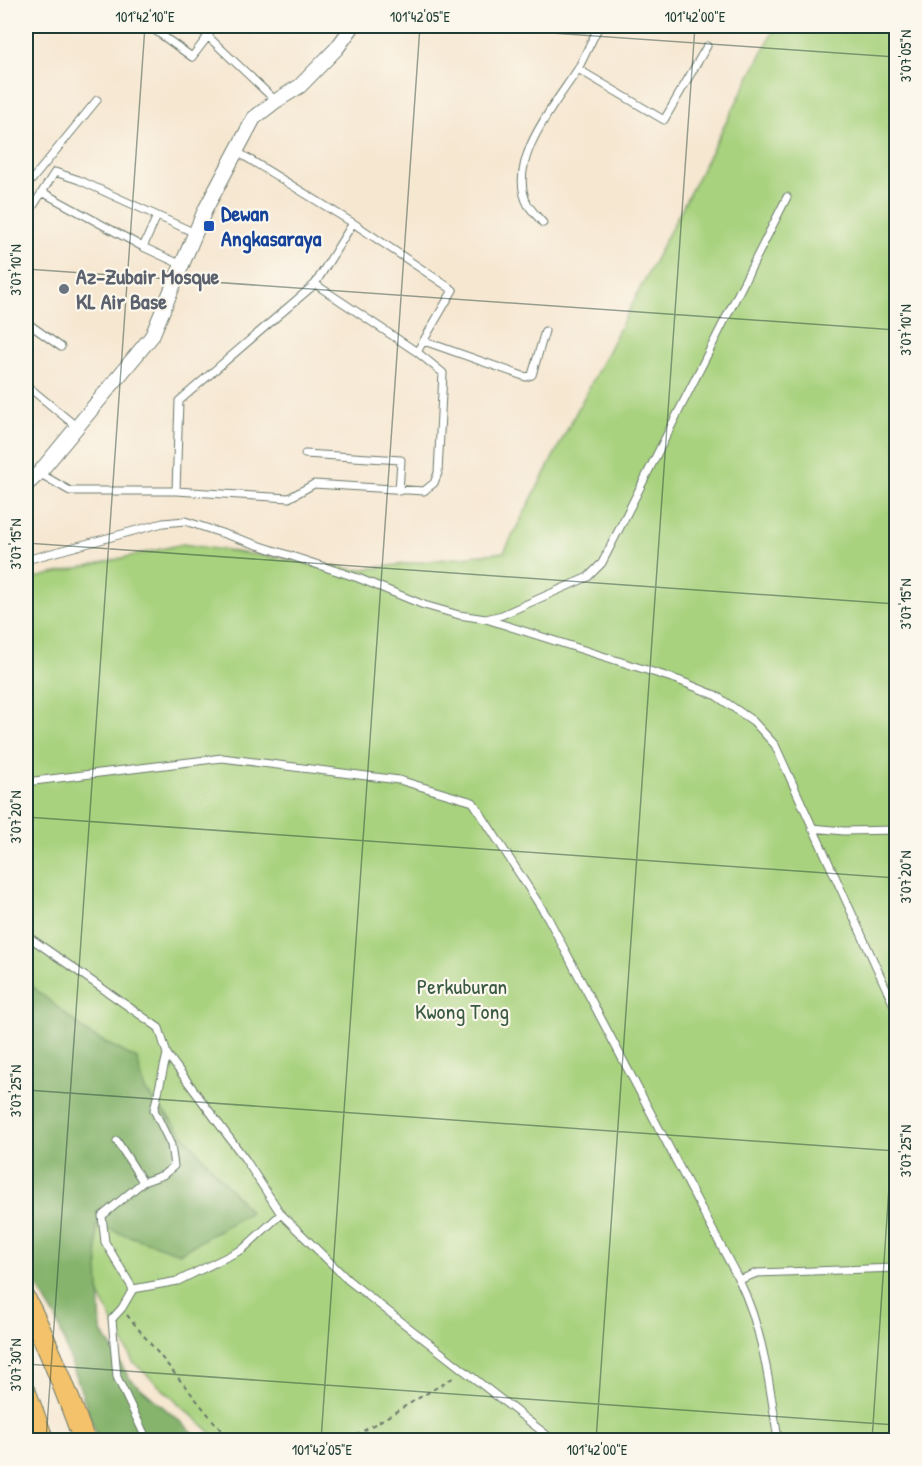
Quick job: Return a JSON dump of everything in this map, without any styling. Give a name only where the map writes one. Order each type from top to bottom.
[{"type":"main road","points":[[26,1301],[66,1391],[84,1440]]},
{"type":"main road","points":[[26,1394],[44,1440]]},
{"type":"street","points":[[26,485],[39,473],[152,336],[205,210],[254,118],[300,86],[336,48],[353,26]]},
{"type":"lane","points":[[149,26],[192,57],[209,35]]},
{"type":"lane","points":[[197,26],[276,101]]},
{"type":"lane","points":[[543,223],[528,205],[524,190],[524,165],[534,137],[578,69],[599,26]]},
{"type":"lane","points":[[578,69],[664,120],[707,46]]},
{"type":"lane","points":[[26,186],[97,100]]},
{"type":"lane","points":[[236,151],[353,223],[453,290],[417,352]]},
{"type":"lane","points":[[26,218],[55,172],[79,180],[195,233]]},
{"type":"lane","points":[[42,192],[143,247],[182,265]]},
{"type":"lane","points":[[486,619],[502,615],[588,577],[602,563],[787,197]]},
{"type":"lane","points":[[143,247],[157,216]]},
{"type":"lane","points":[[176,490],[179,401],[315,284],[353,223]]},
{"type":"lane","points":[[39,473],[70,491],[176,490],[289,498],[314,484],[424,491],[434,483],[438,473],[443,373],[417,352],[315,284]]},
{"type":"lane","points":[[26,322],[61,347]]},
{"type":"lane","points":[[424,340],[526,377],[532,375],[545,331]]},
{"type":"lane","points":[[26,386],[77,427]]},
{"type":"lane","points":[[305,454],[401,460],[399,491]]},
{"type":"lane","points":[[26,560],[163,523],[185,520],[358,579],[424,605],[459,615],[486,619],[678,680],[715,696],[753,721],[775,745],[897,1010]]},
{"type":"lane","points":[[26,782],[222,758],[399,780],[473,802],[548,918],[740,1280],[747,1296],[767,1368],[778,1440]]},
{"type":"lane","points":[[812,828],[844,831],[896,828]]},
{"type":"lane","points":[[26,935],[159,1028],[167,1054],[245,1159],[281,1214],[348,1280],[553,1440]]},
{"type":"lane","points":[[133,1288],[105,1242],[102,1216],[143,1182],[163,1175],[174,1166],[171,1145],[154,1110],[167,1054]]},
{"type":"lane","points":[[117,1141],[143,1182]]},
{"type":"lane","points":[[133,1288],[178,1281],[243,1249],[281,1214]]},
{"type":"lane","points":[[740,1280],[757,1274],[897,1268]]},
{"type":"lane","points":[[133,1288],[122,1308],[112,1319],[117,1377],[147,1440]]},
{"type":"path","points":[[122,1308],[229,1440]]},
{"type":"path","points":[[348,1440],[464,1371]]},
{"type":"green space","name":"Perkuburan Kwong Tong","points":[[776,26],[896,26],[896,1440],[219,1440],[133,1362],[26,1148],[26,580],[183,544],[356,570],[504,552]]},
{"type":"green space","points":[[26,981],[89,1034],[137,1059],[145,1090],[250,1212],[180,1253],[96,1225],[101,1330],[129,1378],[202,1440],[98,1440],[56,1318],[26,1268]]},
{"type":"place","name":"Dewan Angkasaraya","points":[[209,226]]},
{"type":"place","name":"Az-Zubair Mosque KL Air Base","points":[[64,289]]}]
